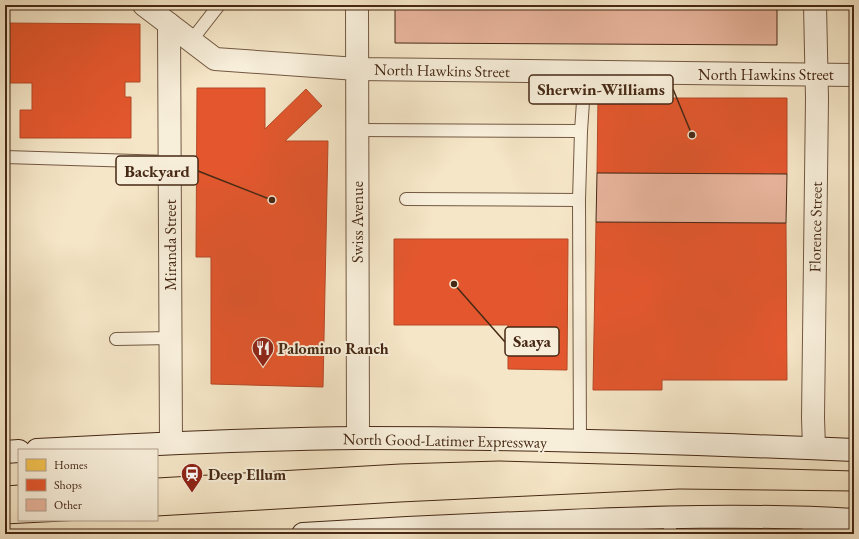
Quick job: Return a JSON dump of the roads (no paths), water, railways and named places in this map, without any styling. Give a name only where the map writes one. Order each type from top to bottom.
[{"type":"street","name":"North Hawkins Street","points":[[144,5],[215,59],[357,69],[854,75]]},
{"type":"street","name":"Swiss Avenue","points":[[357,5],[358,438]]},
{"type":"street","name":"Florence Street","points":[[814,448],[815,5]]},
{"type":"street","name":"Miranda Street","points":[[169,24],[171,443]]},
{"type":"street","name":"North Good-Latimer Expressway","points":[[56,449],[171,443],[358,438],[580,441],[854,450]]},
{"type":"street","points":[[5,452],[18,451]]},
{"type":"street","points":[[303,534],[621,526],[813,526],[854,520]]},
{"type":"lane","points":[[190,41],[219,5]]},
{"type":"lane","points":[[580,441],[579,200],[581,131],[585,72]]},
{"type":"lane","points":[[357,130],[581,131]]},
{"type":"lane","points":[[5,157],[169,162]]},
{"type":"lane","points":[[406,199],[579,200]]},
{"type":"lane","points":[[116,339],[170,338]]},
{"type":"tram line","points":[[158,478],[400,464],[499,461],[854,471]]},
{"type":"tram line","points":[[5,486],[18,485]]},
{"type":"tram line","points":[[158,516],[400,502],[679,489],[854,491]]},
{"type":"tram line","points":[[5,524],[63,521]]},
{"type":"place","name":"Sherwin-Williams","points":[[692,135]]},
{"type":"place","name":"Backyard","points":[[272,200]]},
{"type":"place","name":"Saaya","points":[[454,284]]},
{"type":"place","name":"Palomino Ranch","points":[[263,368]]},
{"type":"place","name":"Deep Ellum","points":[[192,494]]}]
